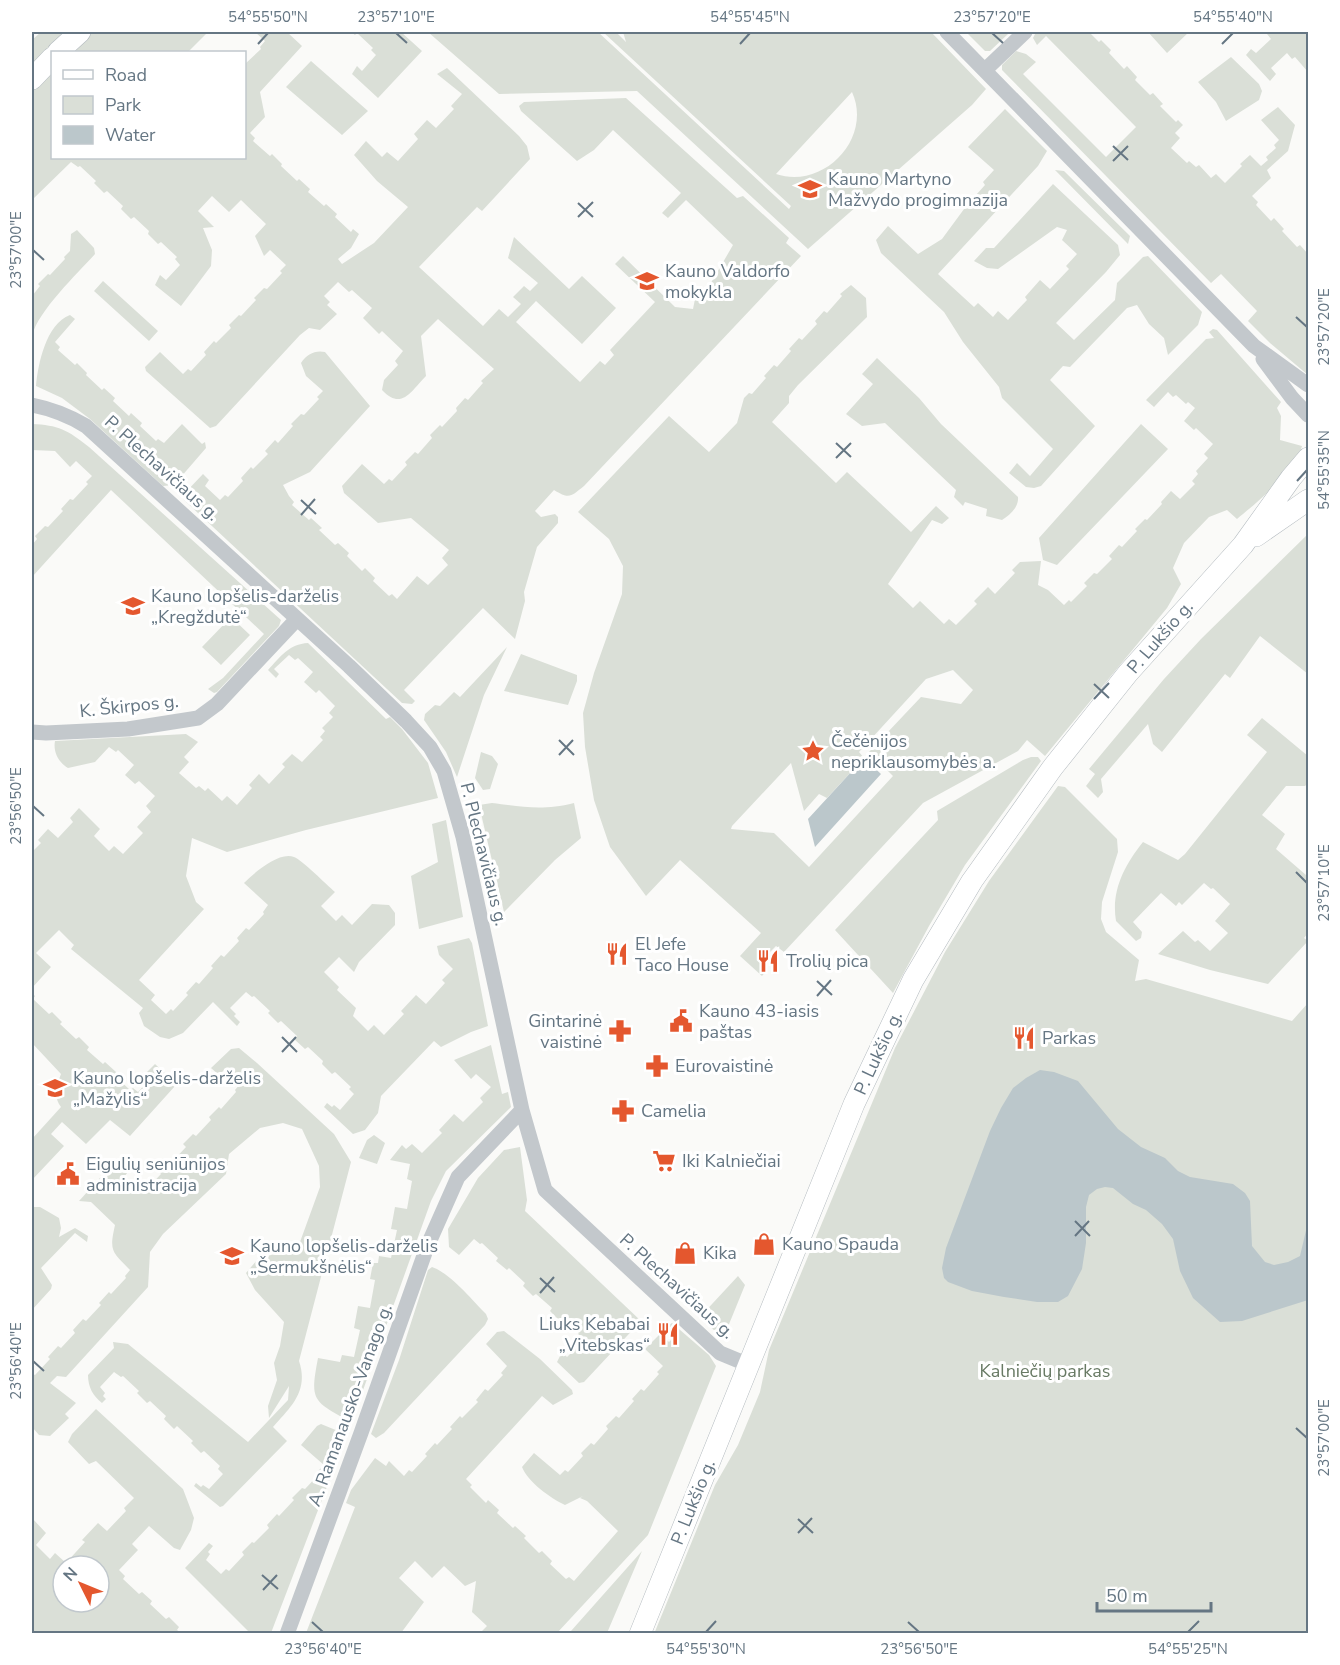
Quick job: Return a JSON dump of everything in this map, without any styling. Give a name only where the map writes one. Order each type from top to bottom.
[{"type":"main road","points":[[59,51],[80,32]]},
{"type":"main road","points":[[32,79],[51,59]]},
{"type":"main road","name":"P. Lukšio g.","points":[[640,1634],[854,1104],[913,980],[972,881],[1072,742],[1128,673],[1243,545],[1308,458]]},
{"type":"main road","name":"P. Lukšio g.","points":[[1243,545],[1308,500]]},
{"type":"street","points":[[947,32],[1254,346],[1292,398],[1308,415]]},
{"type":"street","points":[[985,70],[1025,32]]},
{"type":"street","points":[[1254,346],[1308,385]]},
{"type":"street","name":"P. Plechavičiaus g.","points":[[32,405],[51,409],[86,426],[297,618],[406,721],[430,747],[444,771],[463,837],[522,1110],[545,1190],[720,1353],[749,1365]]},
{"type":"street","name":"K. Škirpos g.","points":[[32,732],[128,729],[198,718],[217,704],[297,618]]},
{"type":"street","name":"A. Ramanausko-Vanago g.","points":[[287,1634],[427,1246],[458,1177],[522,1110]]},
{"type":"green space","points":[[41,32],[67,32],[32,66],[32,40]]},
{"type":"green space","points":[[93,32],[208,32],[189,51],[73,51]]},
{"type":"green space","points":[[255,32],[287,32],[302,46],[260,92],[265,117],[250,133],[255,138],[253,141],[270,156],[272,154],[297,181],[299,179],[310,189],[308,192],[337,214],[335,217],[351,232],[353,229],[359,234],[351,248],[338,259],[342,264],[374,243],[408,207],[377,181],[354,155],[366,141],[382,157],[387,152],[398,161],[418,139],[414,134],[427,120],[436,128],[454,109],[451,106],[462,94],[437,74],[447,68],[519,136],[527,146],[530,159],[482,211],[477,207],[419,267],[483,326],[499,309],[508,317],[521,304],[513,297],[524,286],[530,291],[538,283],[508,258],[514,237],[569,289],[582,276],[616,308],[582,344],[536,301],[516,322],[580,382],[600,361],[605,365],[614,355],[610,350],[655,302],[615,264],[623,256],[675,307],[693,309],[695,299],[708,288],[733,245],[686,200],[668,218],[662,213],[681,193],[613,130],[594,150],[577,161],[521,111],[519,106],[524,102],[626,98],[737,198],[743,196],[789,238],[786,243],[801,256],[584,486],[570,496],[554,490],[535,511],[541,517],[555,514],[558,517],[558,523],[537,547],[524,592],[525,601],[515,639],[483,608],[404,690],[415,701],[412,704],[402,703],[184,500],[183,495],[203,474],[209,480],[205,486],[220,500],[225,495],[228,497],[243,481],[241,478],[251,467],[253,469],[268,454],[265,451],[275,440],[278,443],[293,426],[291,424],[301,414],[304,415],[319,399],[317,397],[323,391],[306,376],[301,363],[312,353],[325,352],[370,406],[310,472],[283,485],[294,502],[292,505],[322,528],[319,530],[335,545],[338,543],[349,553],[347,556],[362,571],[365,568],[375,578],[373,581],[389,596],[392,594],[397,599],[417,576],[428,585],[448,565],[442,558],[449,550],[411,518],[378,523],[344,493],[342,486],[362,464],[384,484],[389,479],[392,481],[407,465],[405,462],[415,452],[418,454],[432,438],[430,435],[440,425],[442,427],[457,411],[456,408],[465,398],[468,400],[483,383],[481,381],[494,369],[438,319],[421,336],[426,376],[406,397],[395,399],[389,396],[382,390],[384,380],[398,365],[395,361],[403,351],[382,331],[379,334],[363,318],[372,308],[352,290],[349,292],[338,282],[324,296],[330,302],[327,305],[337,314],[320,330],[309,328],[300,335],[216,426],[210,428],[146,371],[145,367],[160,352],[183,374],[188,369],[191,371],[206,355],[204,352],[214,341],[216,343],[231,328],[229,325],[256,300],[254,298],[264,288],[267,289],[282,273],[280,271],[286,265],[270,250],[264,256],[255,236],[266,224],[241,200],[229,212],[212,196],[198,211],[214,227],[203,228],[212,250],[211,266],[181,306],[155,285],[160,275],[166,280],[180,265],[175,259],[177,257],[161,242],[158,244],[148,234],[149,231],[134,217],[131,219],[121,209],[123,206],[107,191],[104,193],[94,183],[96,181],[80,166],[71,162],[32,200],[32,91],[51,72],[51,159],[246,159],[246,63],[261,49],[265,41]]},
{"type":"green space","points":[[351,32],[401,32],[422,51],[378,98],[352,74],[357,66],[362,71],[376,55],[371,50],[373,48],[357,33],[355,35]]},
{"type":"green space","name":"Kauno Martyno Mažvydo progimnazija","points":[[428,32],[598,32],[789,209],[791,206],[603,32],[616,32],[626,42],[623,32],[931,32],[986,89],[972,105],[808,249],[637,91],[499,94]],"holes":[[[852,92],[857,109],[856,126],[850,142],[840,156],[827,167],[811,174],[794,177],[776,174]]]},
{"type":"green space","points":[[966,32],[1008,32],[1008,34],[990,51],[985,51]]},
{"type":"green space","points":[[1036,32],[1089,32],[1099,42],[1101,40],[1111,50],[1109,53],[1124,69],[1127,66],[1137,77],[1135,80],[1150,95],[1153,93],[1163,104],[1160,106],[1176,122],[1178,120],[1183,125],[1175,133],[1180,138],[1171,148],[1187,163],[1189,161],[1196,167],[1199,165],[1211,178],[1216,174],[1225,183],[1250,155],[1261,166],[1268,160],[1266,157],[1276,148],[1274,145],[1279,140],[1261,120],[1278,107],[1295,125],[1288,151],[1267,170],[1271,178],[1252,196],[1258,202],[1256,205],[1271,221],[1274,218],[1284,229],[1282,231],[1297,247],[1300,245],[1308,254],[1308,375],[1248,321],[1257,311],[1221,274],[1211,283],[1002,70],[1002,65],[1016,51],[1026,54],[1036,62],[1023,74],[1106,157],[1136,127],[1046,36],[1037,45],[1033,38]]},
{"type":"green space","points":[[1148,32],[1189,32],[1167,53]]},
{"type":"green space","points":[[1269,32],[1308,32],[1308,72],[1295,57],[1292,59],[1287,53],[1271,68],[1276,74],[1270,81],[1246,55],[1251,49],[1256,53],[1271,39],[1267,34]]},
{"type":"green space","points":[[1231,57],[1259,84],[1262,91],[1259,100],[1226,121],[1216,102],[1198,82]]},
{"type":"green space","points":[[311,61],[368,111],[342,135],[286,87]]},
{"type":"green space","points":[[1005,109],[1047,151],[1038,166],[938,274],[974,307],[978,303],[993,317],[998,311],[1008,320],[1027,300],[1025,297],[1040,280],[1050,289],[1069,269],[1066,266],[1077,254],[1062,240],[1067,230],[1057,227],[998,269],[987,268],[974,261],[986,248],[994,248],[1053,184],[1118,245],[1120,255],[1056,323],[1074,340],[1115,300],[1117,283],[1143,257],[1148,256],[1202,312],[1198,325],[1168,355],[1164,338],[1149,324],[1137,305],[1127,308],[1070,367],[1063,366],[1050,380],[1095,426],[1041,486],[1034,488],[1026,487],[1009,473],[1017,463],[1030,476],[1053,449],[1002,398],[999,387],[963,342],[944,312],[881,253],[876,240],[888,226],[918,254],[942,239],[985,185],[983,182],[994,170],[968,147]]},
{"type":"green space","points":[[1055,170],[1064,171],[1130,236],[1128,244]]},
{"type":"green space","points":[[77,230],[94,248],[95,254],[50,304],[32,336],[32,296],[40,286],[38,284],[65,259],[64,257],[70,251],[71,234]]},
{"type":"green space","points":[[103,281],[158,331],[149,341],[94,291]]},
{"type":"green space","points":[[851,285],[866,298],[867,317],[798,385],[789,396],[789,403],[772,422],[836,483],[847,472],[911,532],[936,506],[949,518],[942,524],[932,520],[888,584],[913,608],[920,601],[944,624],[949,619],[956,625],[977,604],[974,601],[988,587],[995,594],[1015,573],[1012,570],[1020,562],[1041,561],[1038,585],[1048,590],[1064,605],[1069,600],[1071,602],[1087,586],[1084,583],[1112,559],[1109,556],[1119,545],[1122,547],[1137,531],[1135,529],[1145,519],[1147,520],[1171,491],[1180,499],[1195,484],[1192,481],[1198,474],[1196,471],[1208,458],[1204,454],[1213,444],[1196,428],[1194,430],[1184,421],[1195,408],[1168,392],[1154,407],[1146,400],[1206,339],[1214,338],[1209,332],[1213,329],[1217,330],[1281,402],[1277,408],[1281,416],[1280,440],[1302,446],[1299,455],[1284,476],[1237,519],[1227,510],[1209,517],[1184,543],[1173,568],[1181,584],[1167,608],[1045,756],[1027,740],[1018,751],[923,803],[784,952],[776,946],[760,962],[767,970],[762,976],[740,956],[761,933],[680,860],[646,896],[610,847],[594,800],[585,747],[583,713],[594,673],[622,594],[623,566],[609,539],[578,512],[669,416],[709,452],[737,423],[744,398],[749,393],[752,394],[774,365],[777,367],[799,338],[802,340],[817,324],[815,321],[824,311],[827,313],[842,296],[840,294]],"holes":[[[953,670],[973,690],[961,704],[921,697],[869,752],[893,776],[809,867],[774,833],[731,829],[791,763],[804,811],[819,794],[827,798],[864,758],[859,752],[926,679]]]},
{"type":"green space","points":[[70,315],[75,319],[55,342],[60,347],[58,350],[75,365],[77,363],[102,390],[104,388],[115,398],[113,401],[129,416],[131,413],[142,423],[140,426],[156,441],[158,439],[164,443],[182,424],[202,444],[205,442],[206,448],[174,485],[163,486],[90,419],[62,398],[36,386],[41,356],[49,336],[62,320]]},
{"type":"green space","points":[[877,358],[919,398],[941,424],[1018,497],[1015,507],[1008,516],[1002,520],[986,516],[987,509],[965,502],[963,506],[954,497],[956,490],[885,423],[862,426],[846,414],[873,384],[862,374]]},
{"type":"green space","points":[[32,424],[62,430],[75,436],[89,447],[281,620],[279,626],[217,692],[214,693],[208,689],[223,678],[264,634],[111,490],[32,577],[32,545],[37,539],[35,536],[45,526],[48,527],[63,511],[61,509],[70,499],[73,500],[88,484],[86,482],[92,476],[76,461],[70,467],[55,451],[32,450]]},
{"type":"green space","points":[[1141,424],[1168,449],[1057,565],[1043,560],[1039,538]]},
{"type":"green space","points":[[1308,534],[1308,674],[1260,636],[1230,678],[1225,674],[1162,752],[1153,744],[1148,724],[1101,779],[1103,792],[1098,798],[1086,786],[1095,774],[1089,769],[1164,679],[1201,639]]},
{"type":"green space","points":[[231,617],[250,635],[221,665],[202,647]]},
{"type":"green space","points":[[308,643],[386,719],[390,717],[402,729],[428,763],[438,798],[227,852],[192,838],[186,876],[196,902],[204,909],[139,980],[155,995],[151,1000],[166,1014],[171,1009],[173,1011],[188,995],[186,993],[196,982],[199,984],[213,968],[211,966],[221,955],[224,957],[239,941],[237,938],[246,928],[249,930],[264,914],[268,905],[244,883],[267,864],[288,856],[303,863],[335,892],[321,906],[336,921],[342,915],[352,925],[372,904],[389,905],[395,913],[395,925],[359,962],[354,972],[339,957],[324,972],[339,987],[337,990],[356,1008],[353,1016],[368,1031],[374,1025],[384,1035],[404,1014],[401,1011],[416,995],[426,1004],[445,983],[442,980],[453,969],[439,955],[437,946],[469,938],[472,943],[488,1026],[441,1047],[434,1041],[381,1096],[378,1113],[365,1130],[353,1134],[324,1107],[327,1103],[340,1110],[354,1094],[349,1089],[351,1087],[335,1072],[332,1074],[322,1064],[323,1061],[308,1047],[305,1049],[294,1039],[297,1036],[281,1021],[278,1023],[268,1013],[270,1011],[254,996],[246,992],[230,1008],[240,1022],[237,1026],[213,1002],[183,1033],[169,1039],[160,1037],[144,1026],[139,1013],[143,1008],[71,949],[74,945],[59,930],[36,953],[51,967],[32,988],[32,852],[41,843],[38,840],[48,829],[58,838],[73,822],[70,818],[79,808],[100,829],[94,836],[109,851],[114,846],[123,854],[143,833],[137,827],[151,812],[146,806],[155,796],[139,781],[135,784],[125,775],[134,765],[118,750],[116,752],[109,747],[95,762],[68,768],[57,756],[55,741],[186,734],[198,742],[184,757],[189,762],[179,773],[196,788],[199,786],[205,791],[208,788],[222,801],[227,796],[237,805],[252,788],[249,785],[259,774],[269,784],[285,767],[282,764],[292,754],[302,762],[323,740],[320,737],[325,731],[322,728],[333,717],[329,713],[335,706],[319,690],[316,693],[304,682],[313,672],[298,658],[295,660],[289,655],[274,669],[279,674],[276,678],[268,670],[290,649]]},
{"type":"green space","points":[[507,647],[484,695],[457,777],[446,752],[424,720],[425,714],[435,705],[440,706],[454,692],[460,697]]},
{"type":"green space","points":[[521,654],[577,675],[568,705],[504,691]]},
{"type":"green space","points":[[1262,718],[1308,756],[1308,783],[1305,786],[1286,786],[1262,815],[1285,834],[1276,849],[1306,875],[1308,872],[1308,933],[1304,938],[1308,941],[1268,984],[1158,954],[1183,931],[1210,951],[1228,933],[1215,921],[1230,904],[1204,883],[1182,905],[1179,902],[1176,906],[1161,893],[1133,922],[1142,932],[1141,938],[1136,941],[1116,921],[1115,910],[1120,879],[1143,842],[1178,860],[1267,752],[1247,735]]},
{"type":"green space","points":[[481,752],[492,756],[498,764],[490,789],[483,790],[475,778]]},
{"type":"green space","points":[[1031,757],[1038,757],[1041,761],[965,865],[893,993],[835,930],[938,820],[937,811]]},
{"type":"green space","name":"Kalniečių parkas","points":[[1058,786],[1065,787],[1117,839],[1118,852],[1102,902],[1101,919],[1106,932],[1139,960],[1135,981],[1146,979],[1292,1021],[1308,1003],[1308,1633],[654,1634],[715,1485],[738,1445],[760,1392],[769,1350],[895,1048],[945,952],[989,881]]},
{"type":"green space","points":[[492,803],[542,808],[574,803],[581,838],[555,860],[504,912],[479,805]]},
{"type":"green space","points":[[446,820],[463,917],[419,929],[411,876],[438,862],[432,824]]},
{"type":"green space","points":[[32,993],[35,996],[33,999],[49,1014],[52,1012],[62,1022],[60,1024],[76,1039],[79,1037],[89,1047],[87,1050],[116,1072],[114,1075],[130,1090],[133,1088],[138,1092],[152,1077],[147,1072],[155,1064],[174,1082],[175,1086],[130,1136],[110,1120],[86,1144],[62,1122],[51,1134],[64,1146],[32,1180],[32,1139],[61,1107],[56,1095],[61,1074],[32,1043]]},
{"type":"green space","points":[[491,1045],[502,1094],[508,1092],[511,1107],[446,1171],[431,1201],[353,1418],[349,1421],[327,1409],[321,1403],[317,1398],[314,1383],[318,1358],[340,1362],[342,1355],[354,1357],[360,1330],[354,1328],[358,1306],[370,1308],[375,1280],[370,1279],[373,1263],[378,1263],[379,1256],[391,1258],[397,1230],[391,1229],[395,1207],[407,1209],[412,1181],[407,1179],[410,1164],[390,1160],[402,1145],[406,1149],[412,1144],[422,1153],[442,1133],[439,1130],[454,1114],[463,1122],[483,1102],[480,1098],[491,1087],[476,1074],[471,1079],[454,1060]]},
{"type":"green space","points":[[239,1048],[334,1134],[351,1162],[299,1361],[302,1381],[300,1390],[292,1405],[273,1427],[287,1441],[220,1507],[194,1486],[196,1483],[209,1489],[223,1474],[218,1469],[220,1466],[204,1451],[201,1453],[191,1443],[193,1441],[177,1426],[174,1429],[164,1419],[166,1416],[150,1401],[147,1403],[137,1393],[139,1391],[123,1376],[114,1372],[100,1387],[106,1399],[102,1403],[92,1391],[88,1375],[114,1348],[113,1342],[128,1344],[248,1442],[288,1400],[289,1386],[269,1418],[268,1406],[277,1380],[274,1363],[280,1346],[284,1322],[255,1290],[246,1273],[258,1259],[300,1242],[320,1187],[319,1166],[302,1129],[283,1123],[260,1128],[229,1154],[226,1174],[163,1234],[150,1252],[148,1287],[66,1377],[57,1376],[50,1383],[76,1403],[65,1414],[69,1418],[50,1436],[39,1435],[32,1427],[32,1375],[35,1375],[50,1359],[48,1357],[58,1346],[61,1348],[75,1333],[73,1330],[83,1319],[86,1321],[101,1305],[99,1303],[109,1292],[111,1294],[126,1278],[130,1270],[119,1259],[112,1246],[115,1225],[91,1202],[79,1201],[109,1168],[114,1173],[119,1166],[127,1173],[123,1179],[138,1193],[143,1188],[146,1190],[161,1174],[159,1171],[168,1161],[171,1163],[186,1147],[183,1144],[193,1134],[196,1136],[211,1120],[209,1117],[219,1107],[221,1109],[236,1092],[240,1084],[225,1069],[219,1075],[211,1068],[231,1049]]},
{"type":"green space","points":[[374,1135],[385,1143],[377,1164],[359,1158],[367,1140]]},
{"type":"green space","points":[[520,1147],[527,1200],[525,1211],[641,1321],[584,1382],[579,1383],[557,1362],[562,1352],[567,1357],[582,1342],[577,1337],[579,1334],[563,1319],[560,1321],[550,1311],[552,1308],[536,1294],[533,1296],[523,1286],[525,1283],[509,1268],[507,1270],[496,1261],[498,1258],[482,1243],[474,1239],[459,1255],[449,1247],[448,1229],[478,1178],[504,1150]]},
{"type":"green space","points":[[32,1207],[40,1207],[59,1218],[61,1228],[59,1237],[75,1228],[88,1236],[87,1242],[75,1233],[41,1268],[52,1285],[32,1310]]},
{"type":"green space","points":[[432,1267],[453,1281],[486,1314],[488,1319],[485,1325],[384,1433],[376,1438],[371,1434],[399,1360],[428,1270]]},
{"type":"green space","points":[[738,1276],[745,1285],[725,1334],[717,1333],[700,1317]]},
{"type":"green space","points":[[672,1323],[709,1355],[716,1366],[648,1535],[557,1633],[480,1633],[487,1626],[472,1612],[476,1581],[465,1586],[444,1566],[432,1578],[415,1561],[399,1578],[424,1602],[401,1633],[306,1633],[355,1507],[346,1503],[351,1490],[375,1458],[386,1466],[389,1461],[404,1476],[409,1470],[412,1472],[427,1456],[425,1454],[435,1443],[437,1445],[452,1429],[450,1427],[460,1416],[462,1418],[478,1402],[476,1400],[485,1389],[488,1391],[503,1375],[501,1373],[507,1366],[486,1344],[497,1332],[504,1331],[540,1359],[572,1390],[573,1394],[553,1405],[542,1396],[466,1479],[472,1485],[470,1487],[486,1503],[488,1500],[499,1510],[497,1513],[513,1528],[515,1526],[526,1536],[524,1538],[539,1553],[542,1551],[552,1561],[550,1564],[566,1579],[569,1577],[574,1581],[618,1531],[587,1501],[580,1498],[583,1496],[565,1505],[540,1489],[522,1467],[534,1453],[560,1475],[565,1470],[568,1472],[583,1456],[581,1453],[591,1443],[594,1445],[608,1429],[606,1426],[616,1416],[619,1418],[641,1389],[644,1391],[659,1374],[657,1372],[663,1366],[645,1349],[660,1334],[669,1342],[676,1335],[667,1326]]},
{"type":"green space","points":[[96,1409],[183,1489],[194,1518],[191,1530],[180,1550],[174,1548],[149,1526],[132,1544],[138,1550],[119,1570],[125,1576],[123,1579],[139,1594],[142,1592],[152,1601],[150,1604],[166,1619],[169,1617],[179,1627],[177,1630],[181,1633],[35,1634],[32,1630],[32,1518],[46,1533],[36,1545],[51,1558],[51,1614],[111,1614],[111,1554],[74,1554],[85,1542],[82,1540],[98,1523],[107,1531],[126,1511],[124,1508],[134,1498],[96,1461],[89,1464],[68,1442],[72,1434]]},
{"type":"green space","points":[[321,1424],[343,1433],[346,1437],[271,1633],[250,1633],[185,1568],[209,1543],[213,1546],[206,1560],[221,1574],[226,1569],[229,1571],[244,1555],[242,1552],[269,1528],[267,1525],[277,1514],[279,1516],[294,1500],[292,1498],[302,1488],[305,1489],[320,1473],[318,1471],[324,1465],[301,1445]]},
{"type":"green space","points":[[642,1551],[607,1633],[568,1633],[571,1631]]},
{"type":"water","points":[[864,758],[881,774],[815,847],[808,819]]},
{"type":"water","points":[[1040,1070],[1054,1072],[1078,1081],[1118,1129],[1141,1147],[1165,1158],[1178,1171],[1190,1177],[1233,1184],[1245,1193],[1250,1201],[1252,1246],[1265,1262],[1274,1265],[1300,1256],[1308,1222],[1308,1300],[1242,1321],[1220,1322],[1193,1298],[1180,1271],[1173,1239],[1162,1224],[1146,1210],[1133,1204],[1113,1188],[1105,1187],[1089,1195],[1086,1207],[1086,1243],[1082,1269],[1068,1296],[1058,1302],[1037,1302],[972,1291],[948,1282],[944,1278],[942,1268],[946,1248],[990,1131],[1013,1088]]},
{"type":"place","name":"Kauno Martyno Mažvydo progimnazija","points":[[810,189]]},
{"type":"place","name":"Kauno Valdorfo mokykla","points":[[647,281]]},
{"type":"place","name":"Kauno lopšelis-darželis „Kregždutė“","points":[[133,606]]},
{"type":"place","name":"Čečėnijos nepriklausomybės a.","points":[[813,751]]},
{"type":"place","name":"El Jefe Taco House","points":[[617,954]]},
{"type":"place","name":"Trolių pica","points":[[768,961]]},
{"type":"place","name":"Kauno 43-iasis paštas","points":[[681,1021]]},
{"type":"place","name":"Gintarinė vaistinė","points":[[620,1031]]},
{"type":"place","name":"Parkas","points":[[1024,1038]]},
{"type":"place","name":"Eurovaistinė","points":[[657,1066]]},
{"type":"place","name":"Kauno lopšelis-darželis „Mažylis“","points":[[55,1088]]},
{"type":"place","name":"Camelia","points":[[623,1111]]},
{"type":"place","name":"Iki Kalniečiai","points":[[664,1161]]},
{"type":"place","name":"Eigulių seniūnijos administracija","points":[[68,1174]]},
{"type":"place","name":"Kauno Spauda","points":[[764,1244]]},
{"type":"place","name":"Kika","points":[[685,1253]]},
{"type":"place","name":"Kauno lopšelis-darželis „Šermukšnėlis“","points":[[232,1256]]},
{"type":"place","name":"Liuks Kebabai „Vitebskas“","points":[[668,1334]]}]
